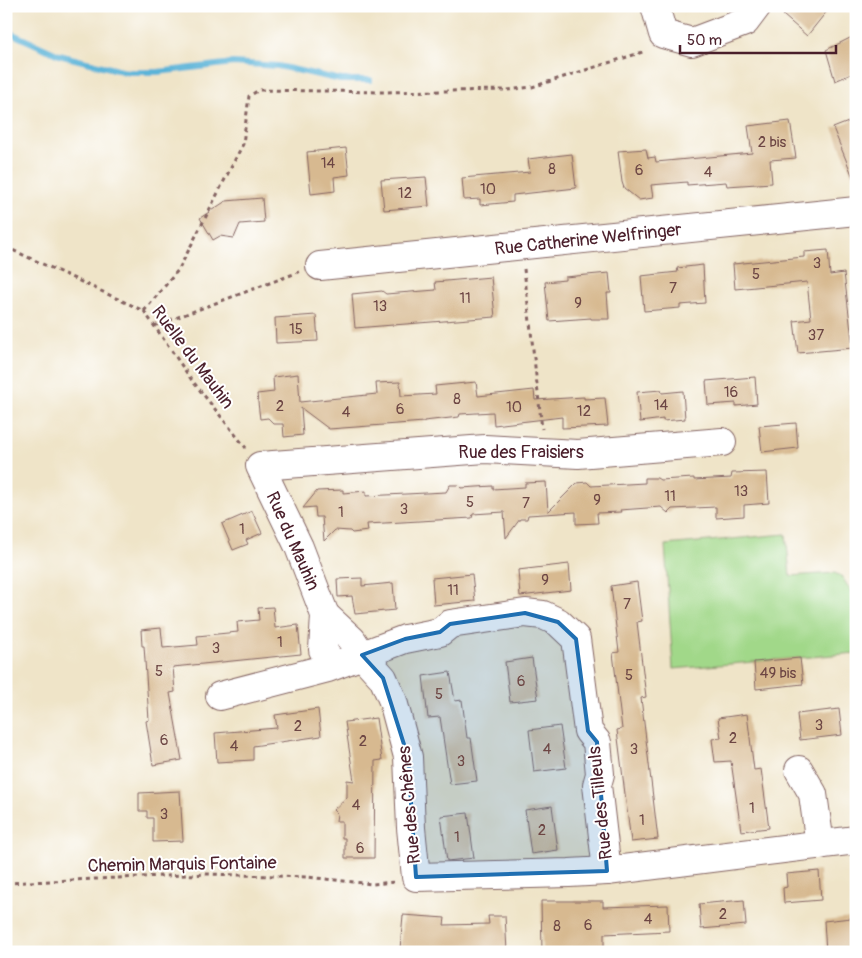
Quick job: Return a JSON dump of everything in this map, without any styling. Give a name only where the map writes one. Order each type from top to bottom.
[{"type":"street","points":[[655,6],[668,35],[692,42],[745,22],[757,6]]},
{"type":"street","name":"Rue Catherine Welfringer","points":[[320,266],[856,211]]},
{"type":"street","name":"Rue des Fraisiers","points":[[260,466],[485,449],[578,454],[722,442]]},
{"type":"street","name":"Rue du Mauhin","points":[[260,466],[298,547],[325,615],[323,650],[333,666]]},
{"type":"street","name":"Rue des Tilleuls","points":[[220,696],[333,666],[405,639],[440,632],[450,624],[525,613],[543,615],[558,622],[576,639],[588,731],[597,742],[600,774],[597,785],[607,871]]},
{"type":"street","name":"Rue du Mauhin","points":[[325,615],[352,640],[362,656]]},
{"type":"street","name":"Rue des Chênes","points":[[362,656],[383,678],[390,693],[408,757],[410,828],[416,876]]},
{"type":"street","points":[[799,770],[813,794],[820,844]]},
{"type":"street","points":[[416,876],[569,874],[607,871],[856,840]]},
{"type":"path","points":[[144,311],[179,268],[214,202],[243,144],[249,96],[259,90],[383,92],[507,90],[532,87],[660,46],[668,35]]},
{"type":"path","points":[[522,246],[543,452]]},
{"type":"path","name":"Ruelle du Mauhin","points":[[6,247],[144,311],[191,379],[260,466]]},
{"type":"path","points":[[154,326],[320,266]]},
{"type":"path","name":"Chemin Marquis Fontaine","points":[[6,883],[208,874],[307,877],[372,884],[395,882],[416,876]]},
{"type":"highlighted area","points":[[525,613],[558,622],[576,639],[588,731],[597,742],[607,871],[416,877],[408,757],[383,678],[362,655],[405,639],[440,632],[450,624]]},
{"type":"green space","points":[[786,534],[790,576],[835,573],[842,577],[856,596],[856,653],[673,669],[665,545]]},
{"type":"building","points":[[790,6],[831,6],[807,36],[783,15]]},
{"type":"building","points":[[856,35],[856,72],[835,81],[826,50]]},
{"type":"building","points":[[856,119],[856,182],[855,182],[833,128]]},
{"type":"building","points":[[790,121],[796,158],[770,160],[772,183],[727,186],[726,182],[687,185],[687,182],[651,185],[653,198],[639,200],[624,188],[618,151],[646,149],[648,158],[655,157],[656,162],[752,153],[748,126]]},
{"type":"building","points":[[346,148],[349,175],[334,177],[335,191],[311,194],[307,152]]},
{"type":"building","points":[[572,154],[576,188],[513,195],[513,202],[480,205],[480,199],[464,200],[462,178],[530,172],[528,159]]},
{"type":"building","points":[[426,177],[429,206],[384,210],[381,180]]},
{"type":"building","points":[[262,198],[264,222],[240,224],[234,238],[220,236],[213,240],[200,218],[226,201]]},
{"type":"building","points":[[828,250],[830,275],[844,273],[853,348],[798,353],[794,321],[811,319],[807,282],[735,289],[733,264],[804,257],[804,252]]},
{"type":"building","points":[[703,265],[705,303],[680,305],[680,308],[644,311],[641,276],[678,272],[677,268]]},
{"type":"building","points":[[609,273],[611,293],[607,293],[609,319],[591,318],[549,321],[545,282],[565,280],[565,277]]},
{"type":"building","points":[[491,277],[495,317],[355,328],[352,294],[382,291],[386,294],[436,290],[435,282]]},
{"type":"building","points":[[316,315],[318,341],[276,343],[275,318]]},
{"type":"building","points":[[298,374],[300,402],[377,394],[376,383],[400,382],[401,396],[436,394],[435,386],[476,382],[478,396],[534,390],[535,400],[584,397],[584,399],[605,398],[608,426],[562,428],[562,417],[494,425],[493,412],[460,414],[459,417],[424,422],[329,429],[301,408],[303,435],[284,437],[283,424],[274,424],[268,418],[260,419],[257,394],[274,392],[273,377]]},
{"type":"building","points":[[755,377],[757,404],[736,406],[736,403],[708,405],[706,381]]},
{"type":"building","points":[[661,390],[662,393],[683,391],[685,419],[640,422],[637,392]]},
{"type":"building","points":[[796,423],[798,448],[762,452],[759,426]]},
{"type":"building","points":[[767,472],[769,503],[744,505],[744,516],[716,518],[716,507],[672,509],[668,513],[661,507],[620,510],[621,512],[597,513],[598,523],[576,524],[576,512],[528,515],[527,519],[520,519],[506,538],[504,512],[473,514],[472,518],[367,524],[368,531],[352,533],[350,531],[335,530],[324,541],[322,517],[316,517],[315,507],[303,508],[317,491],[343,490],[343,493],[366,491],[366,496],[446,492],[450,485],[458,485],[461,488],[493,486],[493,489],[525,487],[525,483],[546,482],[548,512],[577,483],[587,482],[591,486],[645,483],[645,478],[657,478],[660,480],[694,478],[694,480],[731,478],[732,473]]},
{"type":"building","points":[[252,511],[262,533],[246,540],[248,544],[233,550],[222,524]]},
{"type":"building","points":[[569,564],[571,590],[520,596],[518,570]]},
{"type":"building","points":[[472,574],[475,601],[434,605],[432,578]]},
{"type":"building","points":[[362,578],[362,586],[393,583],[395,610],[355,614],[352,596],[338,597],[337,579]]},
{"type":"building","points":[[637,582],[642,621],[637,622],[646,697],[641,698],[658,839],[631,842],[617,730],[622,729],[613,653],[619,652],[611,586]]},
{"type":"building","points":[[273,607],[275,628],[298,625],[301,654],[173,667],[175,692],[170,693],[182,760],[153,765],[146,721],[149,720],[144,646],[142,646],[141,630],[161,628],[163,648],[198,645],[197,636],[238,632],[237,622],[259,620],[258,608]]},
{"type":"building","points":[[532,658],[538,699],[510,702],[505,662]]},
{"type":"building","points":[[800,658],[803,684],[756,689],[754,662]]},
{"type":"building","points":[[450,672],[455,701],[462,700],[467,738],[471,738],[477,781],[450,784],[440,717],[428,718],[423,676]]},
{"type":"building","points":[[318,709],[321,736],[253,746],[253,760],[217,762],[215,733],[277,728],[275,715]]},
{"type":"building","points":[[839,709],[842,735],[800,740],[797,714]]},
{"type":"building","points":[[747,714],[754,770],[761,769],[769,828],[741,831],[731,761],[715,762],[712,739],[721,738],[718,718]]},
{"type":"building","points":[[376,718],[382,760],[375,761],[374,858],[345,858],[345,838],[342,838],[342,821],[336,821],[337,814],[333,810],[347,797],[347,780],[354,781],[345,722]]},
{"type":"building","points":[[560,726],[566,768],[534,772],[529,730]]},
{"type":"building","points":[[180,791],[183,841],[153,842],[153,818],[147,818],[147,811],[139,811],[139,793]]},
{"type":"building","points":[[552,806],[558,850],[531,854],[525,810]]},
{"type":"building","points":[[468,813],[474,858],[447,861],[441,816]]},
{"type":"building","points":[[819,871],[821,900],[784,903],[783,888],[787,887],[786,874]]},
{"type":"building","points":[[744,900],[746,925],[701,929],[699,904]]},
{"type":"building","points":[[541,901],[603,901],[603,907],[668,905],[669,931],[604,934],[604,952],[542,952]]},
{"type":"building","points":[[403,915],[445,918],[444,925],[489,924],[488,916],[505,916],[507,951],[433,952],[400,949]]},
{"type":"building","points":[[851,918],[854,952],[826,952],[824,921]]},
{"type":"waterway","points":[[6,31],[59,55],[126,72],[158,72],[233,63],[278,66],[341,80],[370,80]]}]
